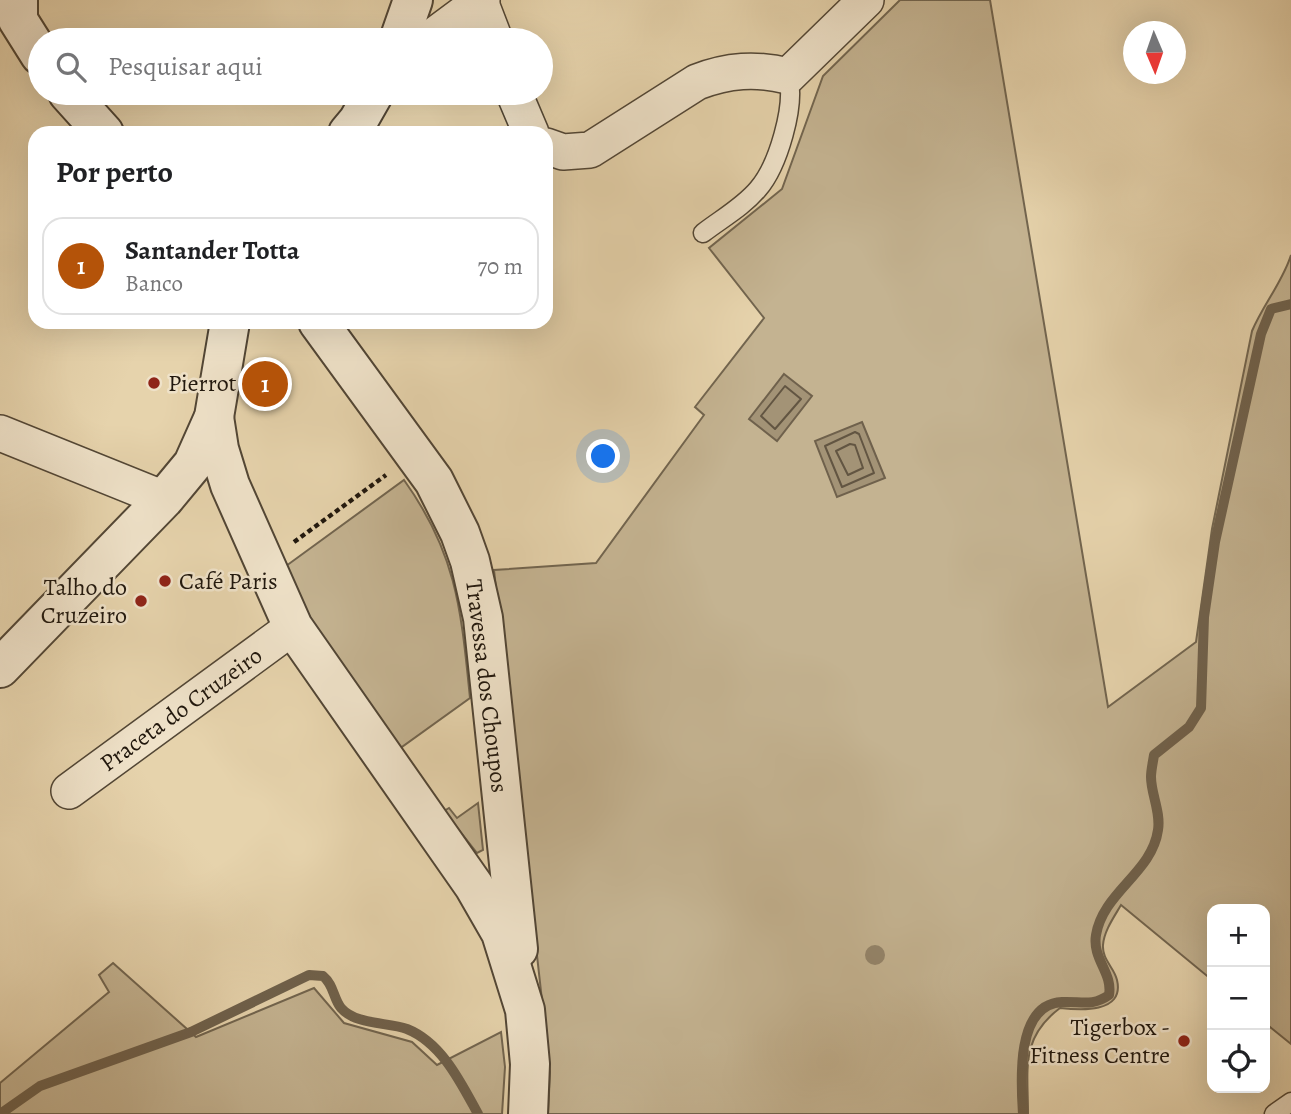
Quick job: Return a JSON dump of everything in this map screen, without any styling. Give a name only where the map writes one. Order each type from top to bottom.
[{"type":"street","points":[[403,28],[413,0]]},
{"type":"street","points":[[553,148],[563,152],[590,150],[697,82],[715,76],[751,70],[788,76],[866,0]]},
{"type":"street","points":[[444,28],[481,1],[491,28]]},
{"type":"street","points":[[17,10],[28,32]]},
{"type":"street","points":[[79,105],[98,126]]},
{"type":"street","points":[[354,126],[367,105]]},
{"type":"street","points":[[519,105],[528,126]]},
{"type":"street","points":[[0,668],[164,499],[193,464],[214,417],[229,329]]},
{"type":"street","name":"Travessa dos Choupos","points":[[323,329],[434,481],[460,533],[480,599],[524,1010]]},
{"type":"street","points":[[214,417],[219,449],[230,485],[293,627],[489,909],[510,958],[524,1010],[530,1064],[528,1114]]},
{"type":"street","points":[[0,433],[164,499]]},
{"type":"street","name":"Praceta do Cruzeiro","points":[[69,791],[293,627]]},
{"type":"lane","points":[[703,233],[749,199],[766,179],[788,116],[791,89],[788,76]]},
{"type":"lane","points":[[1274,1114],[1291,1102]]},
{"type":"path","points":[[290,545],[415,454]]},
{"type":"shaded area","points":[[900,0],[990,0],[1108,707],[1196,642],[1212,529],[1252,331],[1291,255],[1291,1044],[1270,1027],[1270,904],[1207,904],[1207,976],[1121,905],[1107,929],[1103,945],[1104,955],[1117,980],[1118,991],[1114,999],[1099,1007],[1060,1008],[1038,1031],[1029,1055],[1028,1114],[548,1114],[550,1072],[494,570],[596,563],[704,415],[695,407],[764,318],[709,248],[782,189],[823,76]]},
{"type":"shaded area","points":[[404,480],[435,533],[454,584],[470,698],[399,749],[322,639],[286,566]]},
{"type":"shaded area","points":[[478,803],[483,850],[477,853],[444,811],[449,808],[457,818]]},
{"type":"shaded area","points":[[113,963],[196,1037],[314,988],[344,1023],[412,1042],[437,1065],[501,1032],[505,1067],[502,1114],[0,1114],[0,1083],[109,992],[99,975]]},
{"type":"water","points":[[784,374],[812,396],[777,441],[749,419]]},
{"type":"water","points":[[862,422],[885,478],[837,497],[815,441]]},
{"type":"waterway","points":[[1023,1114],[1024,1047],[1028,1030],[1036,1016],[1047,1006],[1062,1002],[1092,1002],[1109,995],[1108,980],[1097,951],[1096,935],[1108,906],[1138,871],[1154,845],[1159,823],[1151,783],[1154,755],[1189,727],[1201,708],[1204,617],[1215,542],[1261,334],[1271,309],[1291,304]]},
{"type":"waterway","points":[[0,1114],[40,1086],[191,1032],[309,975],[323,976],[338,1004],[347,1013],[363,1020],[407,1029],[430,1044],[449,1065],[478,1114]]},
{"type":"place","name":"Pierrot","points":[[154,383]]},
{"type":"place","name":"Santander Totta","points":[[265,384]]},
{"type":"place","name":"Café Paris","points":[[165,581]]},
{"type":"place","name":"Talho do Cruzeiro","points":[[141,601]]},
{"type":"place","name":"Tigerbox - Fitness Centre","points":[[1184,1041]]}]
